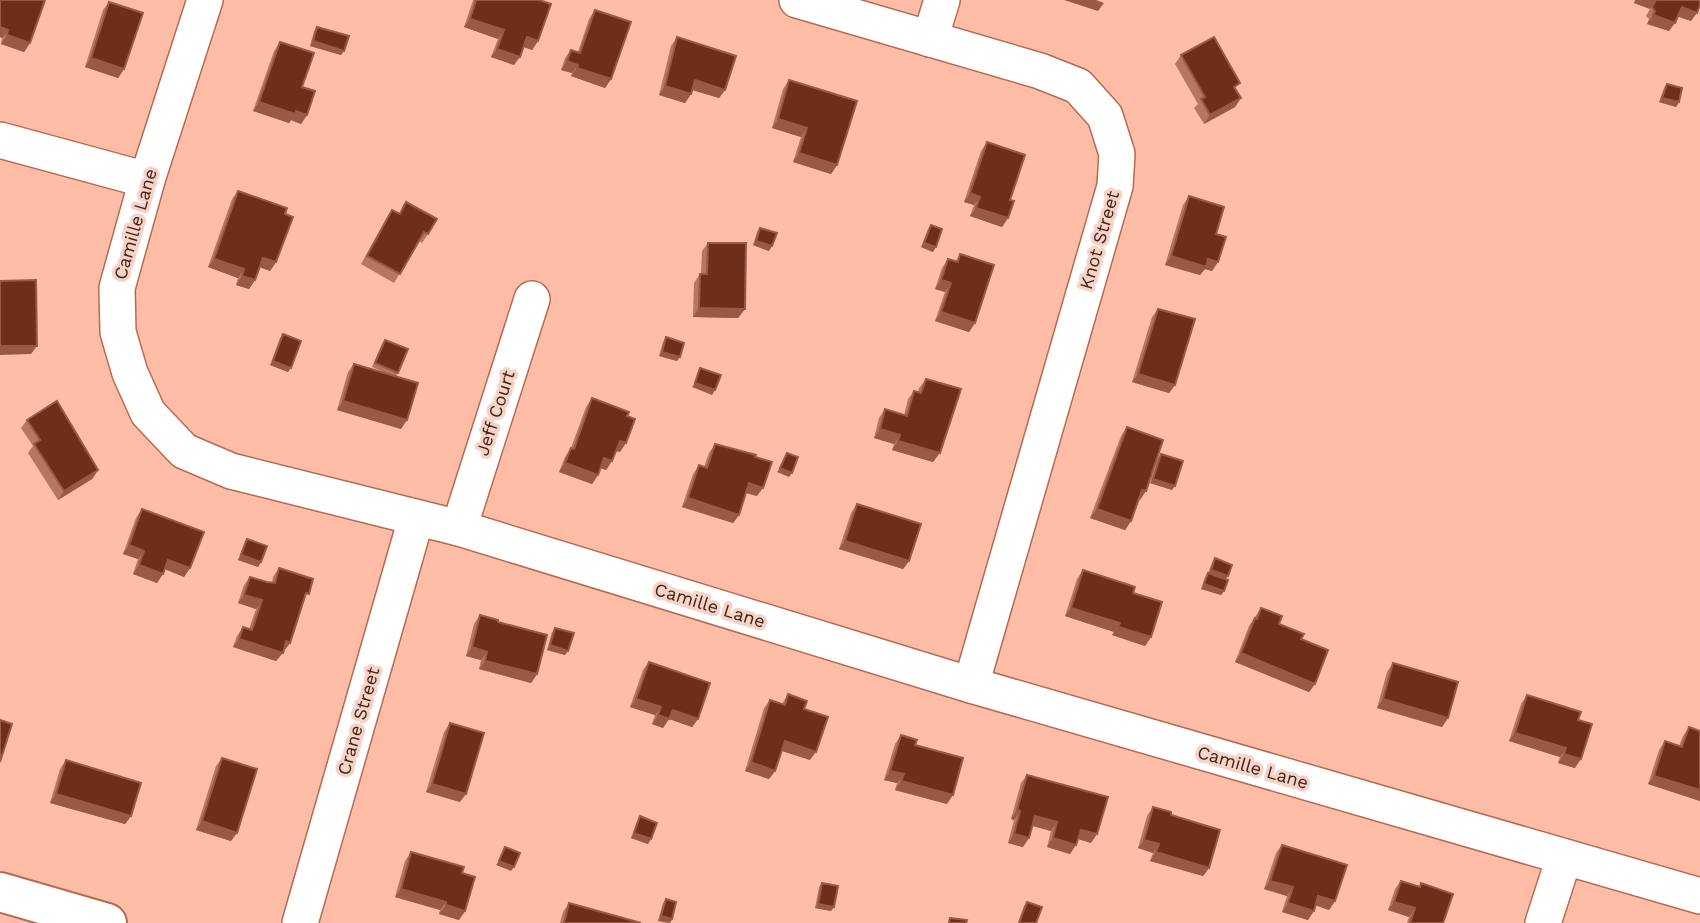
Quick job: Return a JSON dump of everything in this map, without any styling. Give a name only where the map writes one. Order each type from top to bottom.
[{"type":"street","name":"Camille Lane","points":[[205,0],[147,180],[117,288],[118,332],[130,373],[148,412],[184,451],[231,471],[459,528],[971,685],[1700,896]]},
{"type":"street","name":"Knot Street","points":[[797,0],[1040,71],[1078,86],[1105,116],[1117,154],[1115,186],[971,685]]},
{"type":"street","points":[[930,39],[942,0]]},
{"type":"street","points":[[0,140],[147,180]]},
{"type":"street","name":"Jeff Court","points":[[459,528],[532,299]]},
{"type":"street","name":"Crane Street","points":[[300,923],[416,519]]},
{"type":"street","points":[[1543,923],[1564,858]]},
{"type":"street","points":[[0,892],[107,923]]},
{"type":"building","points":[[0,0],[45,0],[30,43],[7,35],[8,30],[0,27]]},
{"type":"building","points":[[476,0],[539,0],[551,4],[538,41],[527,37],[520,57],[497,49],[504,30],[470,19]]},
{"type":"building","points":[[1656,0],[1700,0],[1700,5],[1697,13],[1682,7],[1675,23],[1653,15],[1655,11],[1652,7]]},
{"type":"building","points":[[109,2],[143,13],[124,69],[91,58]]},
{"type":"building","points":[[595,10],[631,22],[611,79],[577,68],[578,65],[567,61],[571,50],[580,53]]},
{"type":"building","points":[[317,27],[349,36],[344,51],[313,41]]},
{"type":"building","points":[[677,37],[736,56],[725,90],[695,80],[691,94],[665,86]]},
{"type":"building","points":[[1214,37],[1240,83],[1234,87],[1241,98],[1210,115],[1201,99],[1205,97],[1181,55]]},
{"type":"building","points":[[280,42],[314,53],[302,87],[315,91],[307,115],[296,111],[295,114],[259,102]]},
{"type":"building","points":[[789,80],[857,101],[837,165],[799,153],[807,128],[778,119]]},
{"type":"building","points":[[1667,84],[1682,88],[1679,102],[1662,98]]},
{"type":"building","points":[[987,142],[1025,155],[1010,200],[1014,201],[1008,218],[976,208],[980,197],[970,193]]},
{"type":"building","points":[[238,191],[287,208],[285,214],[293,217],[276,262],[263,258],[255,280],[242,276],[244,269],[214,259]]},
{"type":"building","points":[[1189,196],[1224,207],[1216,234],[1226,237],[1218,262],[1208,259],[1206,267],[1171,256]]},
{"type":"building","points":[[406,202],[437,219],[428,234],[424,232],[400,274],[367,256],[392,210],[400,214]]},
{"type":"building","points":[[931,225],[942,229],[936,247],[924,243]]},
{"type":"building","points":[[760,228],[777,233],[772,246],[756,241]]},
{"type":"building","points":[[708,243],[746,243],[745,309],[699,308],[700,274],[707,274]]},
{"type":"building","points":[[960,254],[994,265],[975,323],[941,312],[951,283],[941,280],[948,259],[958,262]]},
{"type":"building","points":[[36,280],[37,346],[0,346],[0,281]]},
{"type":"building","points":[[1158,309],[1195,319],[1175,385],[1138,374]]},
{"type":"building","points":[[283,334],[301,341],[291,368],[273,361]]},
{"type":"building","points":[[666,337],[684,343],[680,357],[662,352]]},
{"type":"building","points":[[385,340],[408,349],[398,373],[375,363]]},
{"type":"building","points":[[354,364],[418,383],[407,420],[343,401]]},
{"type":"building","points":[[700,368],[721,375],[715,390],[695,383]]},
{"type":"building","points":[[926,379],[961,389],[940,453],[898,441],[900,435],[880,429],[885,409],[907,416],[914,391],[921,393]]},
{"type":"building","points":[[592,398],[629,412],[627,416],[635,419],[626,443],[620,441],[612,461],[604,458],[598,475],[565,463],[571,448],[574,449]]},
{"type":"building","points":[[57,401],[98,470],[64,491],[34,444],[40,440],[27,420]]},
{"type":"building","points":[[1127,427],[1163,440],[1146,491],[1142,490],[1131,521],[1097,509]]},
{"type":"building","points":[[715,444],[772,462],[763,488],[749,483],[739,515],[688,498],[699,465],[707,468]]},
{"type":"building","points":[[787,453],[798,457],[792,473],[780,468]]},
{"type":"building","points":[[1161,454],[1183,461],[1175,486],[1153,479]]},
{"type":"building","points":[[857,504],[921,524],[909,561],[845,541]]},
{"type":"building","points":[[142,509],[204,532],[190,568],[168,560],[163,574],[139,565],[144,551],[129,545]]},
{"type":"building","points":[[247,539],[267,546],[261,562],[241,555]]},
{"type":"building","points":[[1215,558],[1232,565],[1228,576],[1211,570]]},
{"type":"building","points":[[279,568],[313,579],[290,643],[286,641],[283,653],[239,639],[243,627],[252,630],[262,600],[244,595],[250,577],[275,583]]},
{"type":"building","points":[[1083,570],[1135,587],[1133,593],[1162,602],[1151,637],[1118,627],[1120,623],[1071,608]]},
{"type":"building","points":[[1208,573],[1228,580],[1224,591],[1204,584]]},
{"type":"building","points":[[1261,608],[1282,616],[1279,624],[1304,634],[1301,639],[1328,650],[1315,684],[1241,653]]},
{"type":"building","points":[[480,615],[547,635],[537,674],[485,661],[487,652],[472,647]]},
{"type":"building","points":[[555,628],[574,633],[568,651],[550,645]]},
{"type":"building","points":[[649,662],[710,683],[698,719],[673,710],[669,719],[658,715],[661,707],[636,699]]},
{"type":"building","points":[[1393,663],[1458,682],[1448,718],[1383,699]]},
{"type":"building","points":[[788,694],[807,701],[804,709],[828,717],[816,752],[785,741],[775,771],[751,762],[770,700],[785,705]]},
{"type":"building","points":[[1527,695],[1581,712],[1578,720],[1592,724],[1581,759],[1564,754],[1566,748],[1515,733]]},
{"type":"building","points":[[0,720],[12,724],[0,762]]},
{"type":"building","points":[[450,723],[484,733],[466,794],[432,784]]},
{"type":"building","points":[[1689,727],[1700,731],[1700,790],[1654,776],[1665,741],[1682,747]]},
{"type":"building","points":[[901,735],[917,740],[915,745],[963,758],[953,795],[901,781],[904,774],[890,771]]},
{"type":"building","points":[[222,758],[257,769],[237,833],[202,821]]},
{"type":"building","points":[[66,760],[141,783],[131,816],[56,794]]},
{"type":"building","points":[[1027,775],[1108,797],[1097,834],[1081,830],[1076,845],[1053,838],[1057,822],[1035,816],[1029,838],[1014,834],[1020,811],[1017,810]]},
{"type":"building","points":[[1153,807],[1220,830],[1209,868],[1156,852],[1159,844],[1144,840]]},
{"type":"building","points":[[640,816],[657,823],[651,839],[634,833]]},
{"type":"building","points":[[1282,845],[1347,865],[1335,901],[1318,896],[1314,911],[1288,903],[1293,887],[1270,881]]},
{"type":"building","points":[[505,847],[520,853],[514,867],[499,861]]},
{"type":"building","points":[[411,852],[464,867],[462,873],[475,877],[465,911],[446,905],[446,902],[401,889]]},
{"type":"building","points":[[1401,881],[1420,887],[1421,883],[1453,894],[1443,923],[1410,923],[1415,908],[1394,902]]},
{"type":"building","points":[[822,883],[838,886],[834,907],[818,904]]},
{"type":"building","points":[[666,899],[676,902],[672,919],[661,916]]},
{"type":"building","points":[[1027,902],[1042,907],[1036,923],[1019,923]]},
{"type":"building","points":[[569,903],[641,923],[564,923]]},
{"type":"building","points":[[950,918],[967,920],[966,923],[949,923]]}]
